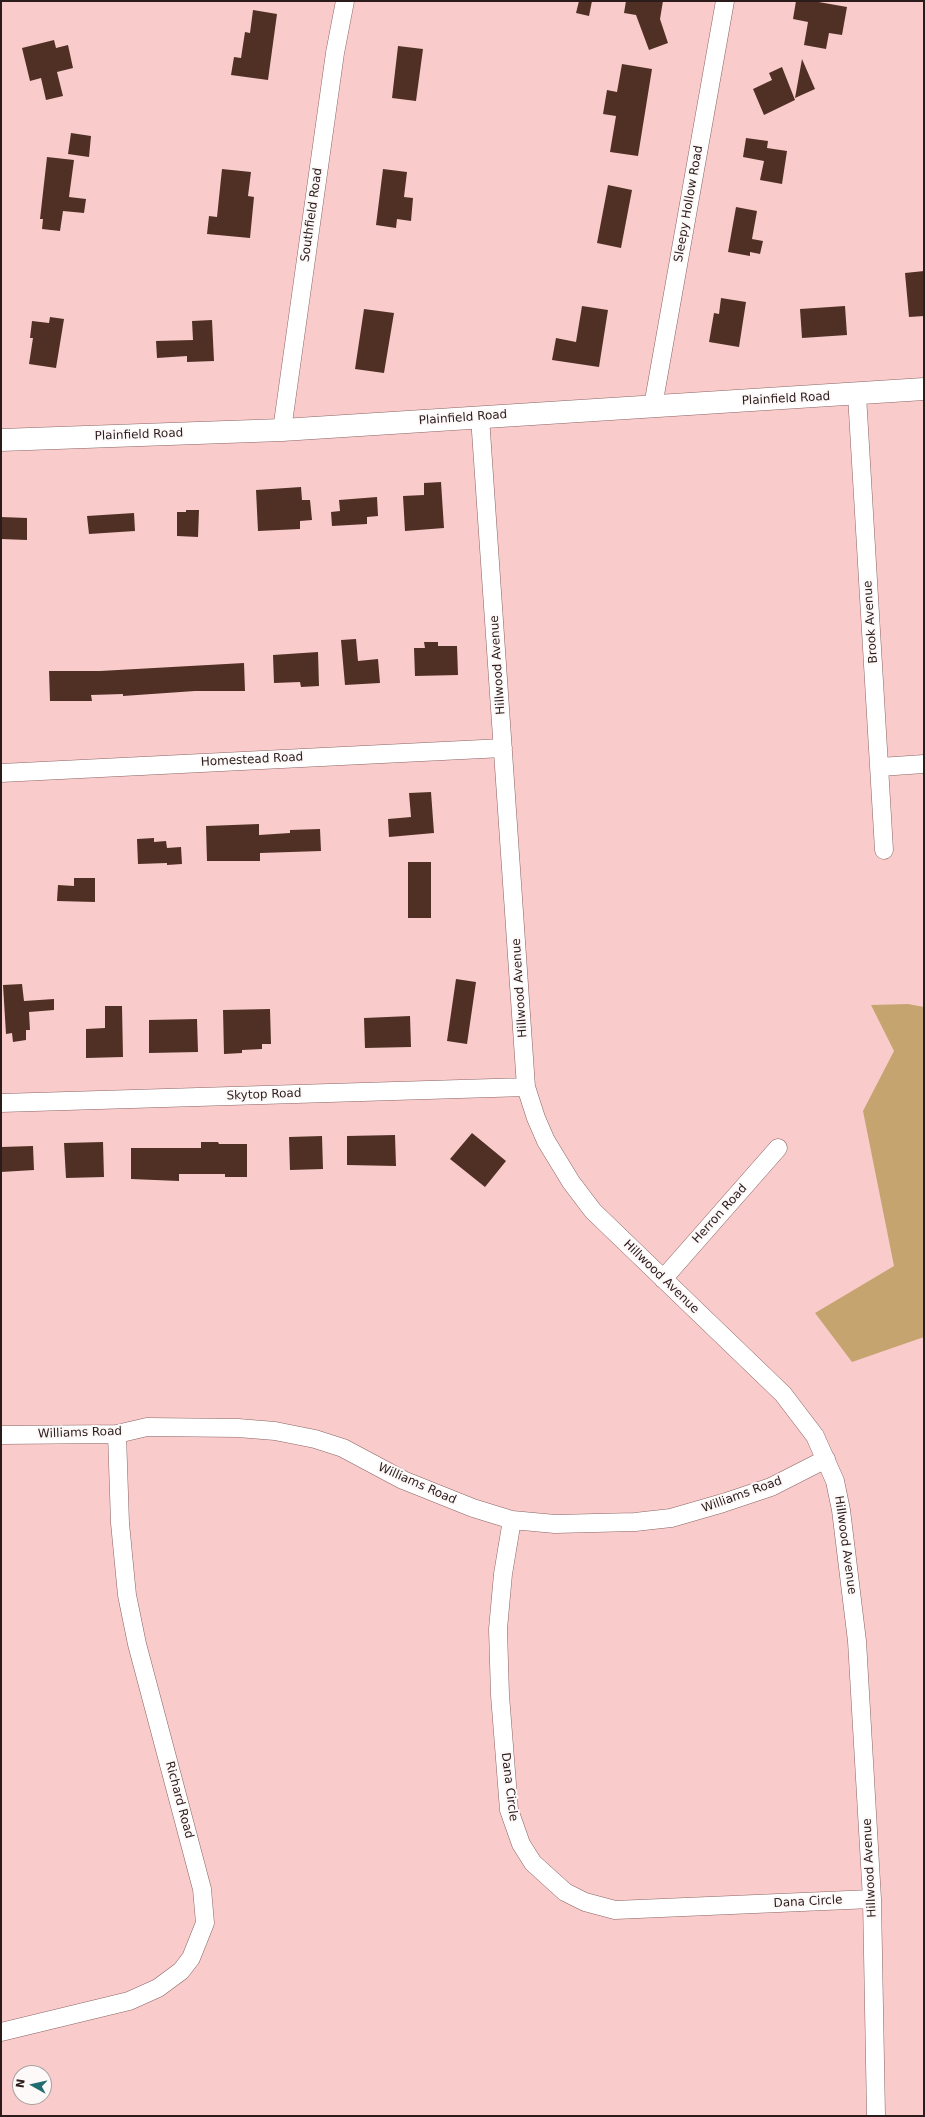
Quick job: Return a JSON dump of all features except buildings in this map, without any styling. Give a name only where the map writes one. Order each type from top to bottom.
[{"type":"street","name":"Southfield Road","points":[[282,430],[335,53],[345,1]]},
{"type":"street","name":"Sleepy Hollow Road","points":[[652,406],[725,1]]},
{"type":"street","name":"Plainfield Road","points":[[1,440],[282,430],[924,389]]},
{"type":"street","name":"Brook Avenue","points":[[857,394],[884,850]]},
{"type":"street","name":"Hillwood Avenue","points":[[480,417],[526,1087],[536,1118],[546,1141],[571,1182],[593,1211],[783,1394],[815,1436],[835,1481],[841,1510],[857,1641],[872,1899],[876,2116]]},
{"type":"street","name":"Homestead Road","points":[[1,773],[503,748]]},
{"type":"street","points":[[880,767],[924,764]]},
{"type":"street","name":"Skytop Road","points":[[1,1102],[526,1087]]},
{"type":"street","name":"Herron Road","points":[[663,1279],[778,1148]]},
{"type":"street","name":"Williams Road","points":[[1,1435],[117,1434],[147,1427],[231,1428],[274,1431],[315,1439],[343,1448],[403,1480],[474,1508],[512,1520],[599,1524],[671,1518],[724,1503],[771,1487],[826,1459]]},
{"type":"street","name":"Richard Road","points":[[1,2032],[130,2001],[158,1988],[181,1971],[191,1958],[205,1922],[202,1889],[137,1644],[127,1594],[120,1523],[117,1434]]},
{"type":"street","name":"Dana Circle","points":[[512,1520],[503,1574],[498,1629],[502,1718],[509,1810],[520,1844],[533,1863],[565,1892],[585,1902],[614,1910],[872,1899]]},
{"type":"shaded area","points":[[908,1004],[924,1007],[924,1337],[852,1362],[815,1313],[894,1266],[863,1111],[894,1051],[871,1005]]}]
